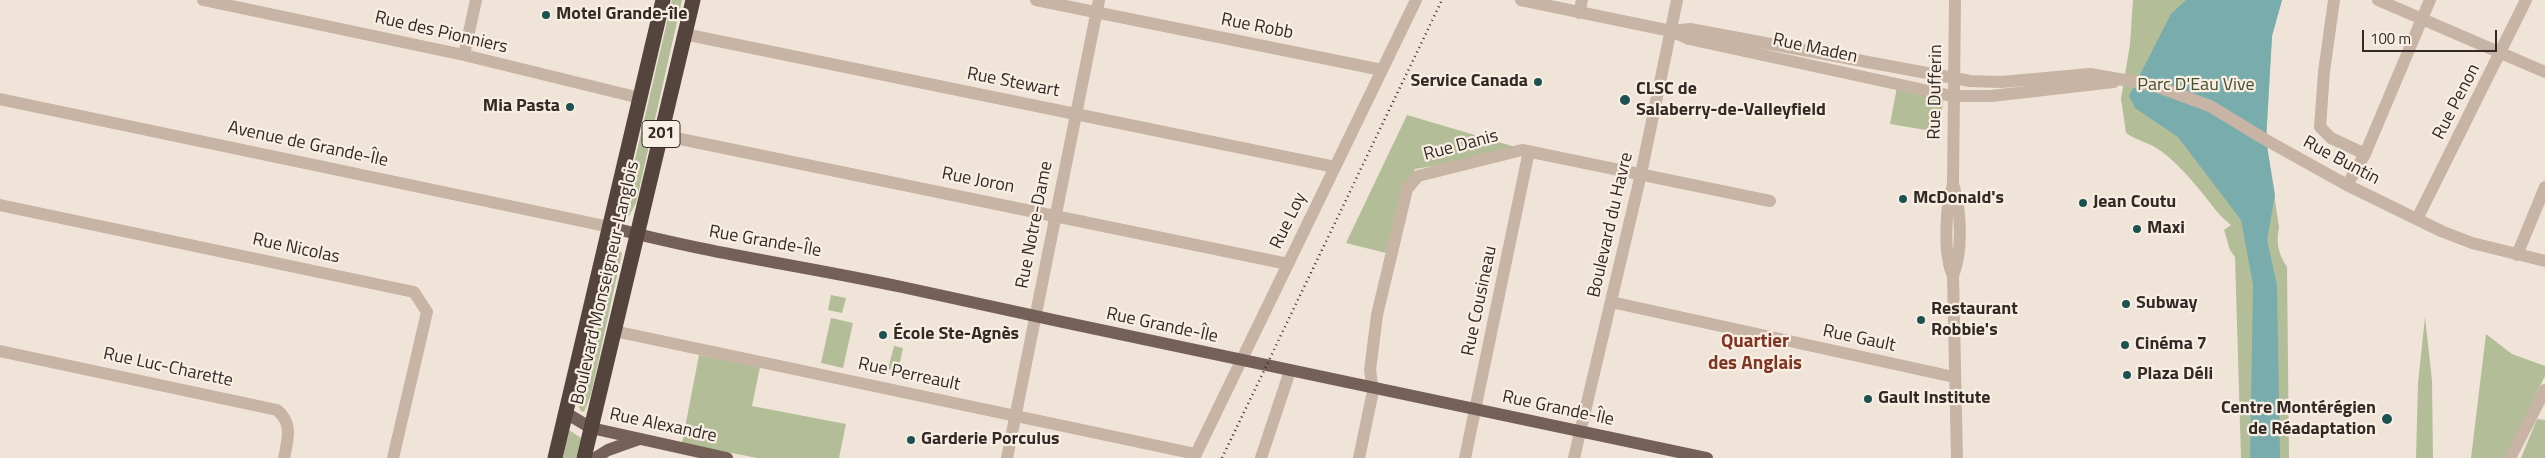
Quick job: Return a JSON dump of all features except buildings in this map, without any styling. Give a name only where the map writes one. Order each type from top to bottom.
[{"type":"highway","name":"Boulevard Monseigneur-Langlois","points":[[555,458],[663,0]]},
{"type":"highway","name":"Boulevard Monseigneur-Langlois","points":[[584,458],[692,0]]},
{"type":"main road","name":"Rue Grande-Île","points":[[610,227],[637,234],[814,268],[1242,361],[1580,431],[1656,453],[1707,458]]},
{"type":"main road","name":"Rue Alexandre","points":[[566,413],[591,428],[727,458]]},
{"type":"main road","points":[[595,458],[608,450],[639,439]]},
{"type":"street","name":"Rue des Pionniers","points":[[203,0],[464,55],[640,98]]},
{"type":"street","points":[[464,55],[476,0]]},
{"type":"street","name":"Rue Robb","points":[[1036,0],[1097,6],[1382,70]]},
{"type":"street","name":"Rue Loy","points":[[1195,456],[1416,0]]},
{"type":"street","name":"Rue Maden","points":[[1521,0],[1671,32],[1689,40],[1952,96]]},
{"type":"street","points":[[1579,13],[1582,0]]},
{"type":"street","name":"Boulevard du Havre","points":[[1574,458],[1641,174],[1678,0]]},
{"type":"street","name":"Rue Dufferin","points":[[1955,0],[1952,96],[1953,184],[1958,200],[1958,262],[1954,276],[1954,377],[1957,458]]},
{"type":"street","points":[[2334,0],[2324,72],[2320,127],[2331,138],[2365,154]]},
{"type":"street","points":[[2378,0],[2545,72]]},
{"type":"street","points":[[2348,185],[2365,154],[2430,0]]},
{"type":"street","name":"Rue Penon","points":[[2417,219],[2526,0]]},
{"type":"street","name":"Rue Notre-Dame","points":[[1007,458],[1097,6]]},
{"type":"street","name":"Rue Maden","points":[[1671,32],[1690,29],[1953,78]]},
{"type":"street","name":"Rue Stewart","points":[[684,34],[1335,167]]},
{"type":"street","name":"Rue Buntin","points":[[1953,78],[1994,82],[2090,74],[2130,81],[2181,94],[2210,106],[2301,160],[2417,219],[2472,243],[2545,261]]},
{"type":"street","name":"Rue Buntin","points":[[1952,96],[1991,96],[2130,81]]},
{"type":"street","name":"Avenue de Grande-Île","points":[[0,99],[610,227]]},
{"type":"street","name":"Rue Joron","points":[[661,135],[1055,214],[1288,264]]},
{"type":"street","name":"Rue Danis","points":[[1358,458],[1372,387],[1370,370],[1377,315],[1405,196],[1411,182],[1418,176],[1430,171],[1512,151],[1529,151],[1770,201]]},
{"type":"street","name":"Rue Cousineau","points":[[1465,458],[1529,151]]},
{"type":"street","points":[[2517,254],[2545,188]]},
{"type":"street","name":"Rue Nicolas","points":[[0,205],[414,292],[427,312],[393,458]]},
{"type":"street","name":"Rue Gault","points":[[1611,302],[1954,377]]},
{"type":"street","name":"Rue Perreault","points":[[614,331],[1016,415],[1195,456]]},
{"type":"street","name":"Rue Luc-Charette","points":[[0,350],[277,410],[285,416],[288,428],[284,458]]},
{"type":"street","points":[[1261,458],[1290,371]]},
{"type":"street","points":[[2510,458],[2545,390]]},
{"type":"green space","points":[[672,0],[682,0],[636,203],[629,216],[624,215],[623,211]]},
{"type":"green space","name":"Parc D'Eau Vive","points":[[2133,0],[2282,0],[2272,36],[2266,140],[2279,227],[2278,248],[2287,267],[2289,458],[2241,458],[2235,257],[2230,250],[2224,230],[2231,225],[2169,157],[2157,148],[2126,133],[2121,99],[2130,44]]},
{"type":"green space","points":[[1897,87],[1944,98],[1938,132],[1890,124]]},
{"type":"green space","points":[[1407,115],[1529,151],[1415,169],[1386,253],[1346,243]]},
{"type":"green space","points":[[615,248],[622,253],[591,394],[584,412],[579,407],[598,327],[609,256]]},
{"type":"green space","points":[[831,295],[846,298],[842,313],[828,310]]},
{"type":"green space","points":[[2425,317],[2432,381],[2433,458],[2416,458],[2418,383]]},
{"type":"green space","points":[[831,318],[853,323],[843,368],[821,363]]},
{"type":"green space","points":[[2486,334],[2512,354],[2545,366],[2545,376],[2505,458],[2471,458]]},
{"type":"green space","points":[[894,346],[903,348],[898,371],[888,369]]},
{"type":"green space","points":[[699,355],[760,367],[752,406],[846,424],[839,458],[757,458],[682,443]]},
{"type":"green space","points":[[2537,419],[2545,420],[2545,458],[2521,458]]},
{"type":"green space","points":[[569,430],[581,438],[576,458],[563,458]]},
{"type":"water","name":"Parc D'Eau Vive","points":[[2186,0],[2282,0],[2272,36],[2266,140],[2275,195],[2267,240],[2277,285],[2280,458],[2250,458],[2253,285],[2241,220],[2178,137],[2135,108],[2129,96],[2171,14]]},
{"type":"railway","points":[[1222,458],[1442,0]]},
{"type":"place","name":"Motel Grande-île","points":[[546,15]]},
{"type":"place","name":"Service Canada","points":[[1538,82]]},
{"type":"place","name":"CLSC de Salaberry-de-Valleyfield","points":[[1625,100]]},
{"type":"place","name":"Mia Pasta","points":[[570,107]]},
{"type":"place","name":"McDonald's","points":[[1903,199]]},
{"type":"place","name":"Jean Coutu","points":[[2083,203]]},
{"type":"place","name":"Maxi","points":[[2137,229]]},
{"type":"place","name":"Subway","points":[[2126,304]]},
{"type":"place","name":"Restaurant Robbie's","points":[[1921,320]]},
{"type":"place","name":"École Ste-Agnès","points":[[883,335]]},
{"type":"place","name":"Cinéma 7","points":[[2125,345]]},
{"type":"place","name":"Plaza Déli","points":[[2127,375]]},
{"type":"place","name":"Gault Institute","points":[[1868,399]]},
{"type":"place","name":"Centre Montérégien de Réadaptation","points":[[2387,419]]},
{"type":"place","name":"Garderie Porculus","points":[[911,440]]},
{"type":"district","name":"Quartier des Anglais","points":[[1755,353]]}]
